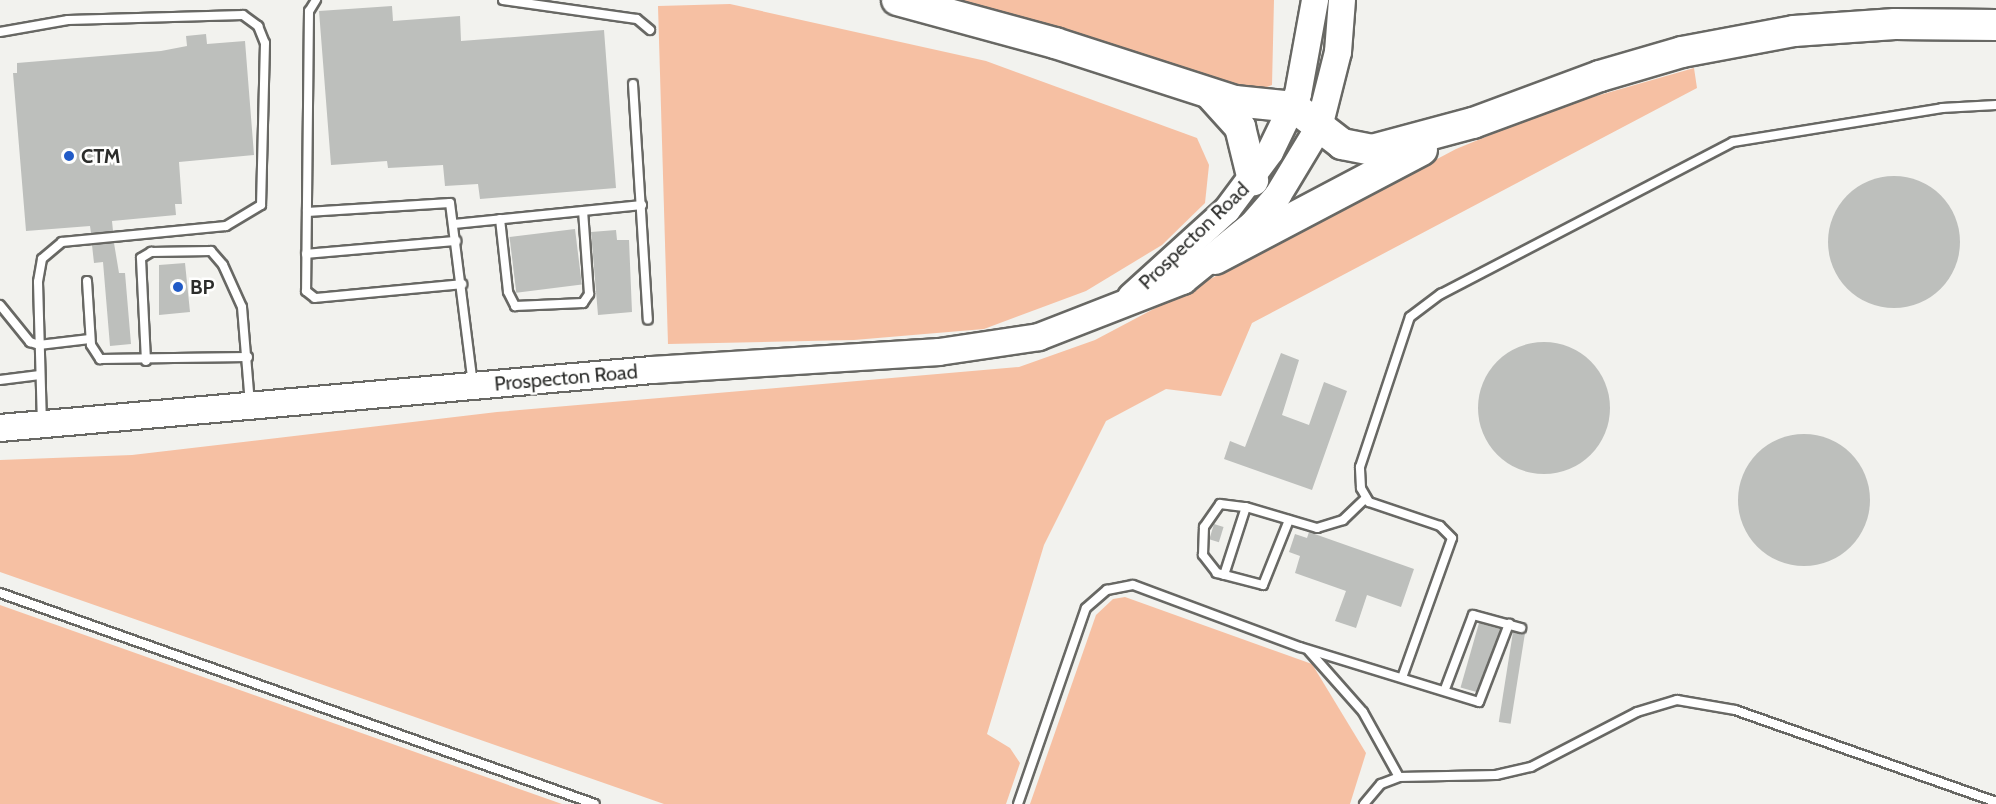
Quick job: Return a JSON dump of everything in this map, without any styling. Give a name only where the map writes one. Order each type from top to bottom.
[{"type":"highway","points":[[897,0],[1055,43],[1210,94],[1294,107],[1342,144],[1372,150],[1473,123],[1610,73],[1682,52],[1794,31],[1894,24],[1996,25]]},
{"type":"highway","points":[[1210,94],[1240,127],[1253,180]]},
{"type":"highway","points":[[1215,259],[1473,123]]},
{"type":"main road","name":"Prospecton Road","points":[[1126,301],[1206,231],[1253,180],[1294,107],[1315,0]]},
{"type":"main road","name":"Prospecton Road","points":[[0,428],[473,386],[993,346],[1073,326],[1126,301],[1183,281],[1215,259],[1278,195],[1319,127],[1338,52],[1342,0]]},
{"type":"lane","points":[[316,0],[309,11],[304,285],[315,298],[462,284]]},
{"type":"lane","points":[[503,0],[637,19],[650,30]]},
{"type":"lane","points":[[0,32],[68,21],[243,15],[258,26],[265,43],[261,205],[226,226],[72,240],[54,246],[39,269],[42,424]]},
{"type":"lane","points":[[633,84],[648,320]]},
{"type":"lane","points":[[1403,675],[1452,537],[1440,526],[1376,506],[1366,498],[1360,467],[1405,325],[1441,294],[1733,142],[1967,105],[1996,105]]},
{"type":"lane","points":[[307,212],[445,202],[452,207],[473,386]]},
{"type":"lane","points":[[454,224],[642,205]]},
{"type":"lane","points":[[500,219],[508,292],[515,306],[573,304],[583,303],[589,294],[583,211]]},
{"type":"lane","points":[[306,254],[456,241]]},
{"type":"lane","points":[[146,361],[141,258],[151,252],[204,249],[217,255],[239,298],[248,357],[250,406]]},
{"type":"lane","points":[[87,281],[90,339],[100,359],[146,361],[248,357]]},
{"type":"lane","points":[[0,305],[25,339],[39,345],[90,339]]},
{"type":"lane","points":[[0,380],[40,375]]},
{"type":"lane","points":[[1289,520],[1263,585],[1217,573],[1203,555],[1204,527],[1220,504],[1246,507],[1317,528],[1331,526],[1366,498]]},
{"type":"lane","points":[[1224,575],[1246,507]]},
{"type":"lane","points":[[1018,804],[1079,627],[1096,595],[1133,585],[1308,649],[1403,675],[1479,702],[1509,624]]},
{"type":"lane","points":[[0,592],[595,804]]},
{"type":"lane","points":[[1444,689],[1473,615],[1521,628]]},
{"type":"lane","points":[[1308,649],[1363,712],[1399,777]]},
{"type":"lane","points":[[1364,804],[1381,784],[1399,777],[1496,775],[1531,767],[1657,704],[1699,701],[1996,802]]},
{"type":"shaded area","points":[[931,0],[1274,0],[1272,85],[1237,99],[1149,58],[1039,22]]},
{"type":"shaded area","points":[[730,4],[986,61],[1197,138],[1209,165],[1205,203],[1162,245],[1086,291],[984,329],[854,340],[668,344],[658,6]]},
{"type":"shaded area","points":[[1694,68],[1697,88],[1252,323],[1221,396],[1166,389],[1106,421],[1044,545],[987,734],[1010,748],[1020,763],[1006,804],[664,804],[0,572],[0,460],[132,455],[497,412],[1019,367],[1095,340],[1456,149],[1558,107]]},
{"type":"shaded area","points":[[1125,597],[1312,664],[1366,753],[1350,804],[1030,804],[1096,615],[1113,599]]},
{"type":"shaded area","points":[[0,605],[562,804],[0,804]]},
{"type":"building","points":[[392,6],[393,21],[460,16],[461,41],[604,30],[616,188],[480,199],[478,184],[445,186],[443,165],[388,168],[387,161],[331,165],[319,11]]},
{"type":"building","points":[[206,34],[207,44],[245,41],[254,155],[179,162],[182,204],[175,204],[176,215],[112,221],[113,231],[91,233],[90,226],[26,231],[13,73],[17,73],[17,63],[161,51],[187,46],[186,36]]},
{"type":"building","points":[[1894,176],[1919,181],[1941,195],[1955,217],[1960,242],[1955,267],[1941,289],[1919,303],[1894,308],[1869,303],[1847,289],[1833,267],[1828,242],[1833,217],[1847,195],[1869,181]]},
{"type":"building","points":[[575,229],[582,285],[516,293],[509,237]]},
{"type":"building","points":[[616,230],[617,240],[629,240],[632,312],[598,315],[591,232]]},
{"type":"building","points":[[114,243],[119,273],[125,273],[131,344],[110,346],[103,262],[94,263],[92,245]]},
{"type":"building","points":[[185,263],[190,312],[159,315],[159,265]]},
{"type":"building","points":[[1544,342],[1569,347],[1591,361],[1605,383],[1610,408],[1605,433],[1591,455],[1569,469],[1544,474],[1519,469],[1497,455],[1483,433],[1478,408],[1483,383],[1497,361],[1519,347]]},
{"type":"building","points":[[1281,353],[1299,360],[1282,415],[1309,425],[1324,382],[1347,391],[1312,490],[1224,459],[1230,441],[1245,447]]},
{"type":"building","points":[[1804,434],[1829,439],[1851,453],[1865,475],[1870,500],[1865,525],[1851,547],[1829,561],[1804,566],[1779,561],[1757,547],[1743,525],[1738,500],[1743,475],[1757,453],[1779,439]]},
{"type":"building","points":[[1214,524],[1224,527],[1219,542],[1209,539]]},
{"type":"building","points":[[1309,532],[1414,569],[1401,607],[1367,595],[1356,628],[1335,621],[1346,591],[1295,573],[1300,556],[1289,552],[1295,534],[1307,538]]},
{"type":"building","points":[[1479,623],[1500,629],[1482,693],[1461,687]]},
{"type":"building","points":[[1513,632],[1525,634],[1511,724],[1499,722]]},
{"type":"place","name":"CTM","points":[[69,156]]},
{"type":"place","name":"BP","points":[[178,287]]}]
